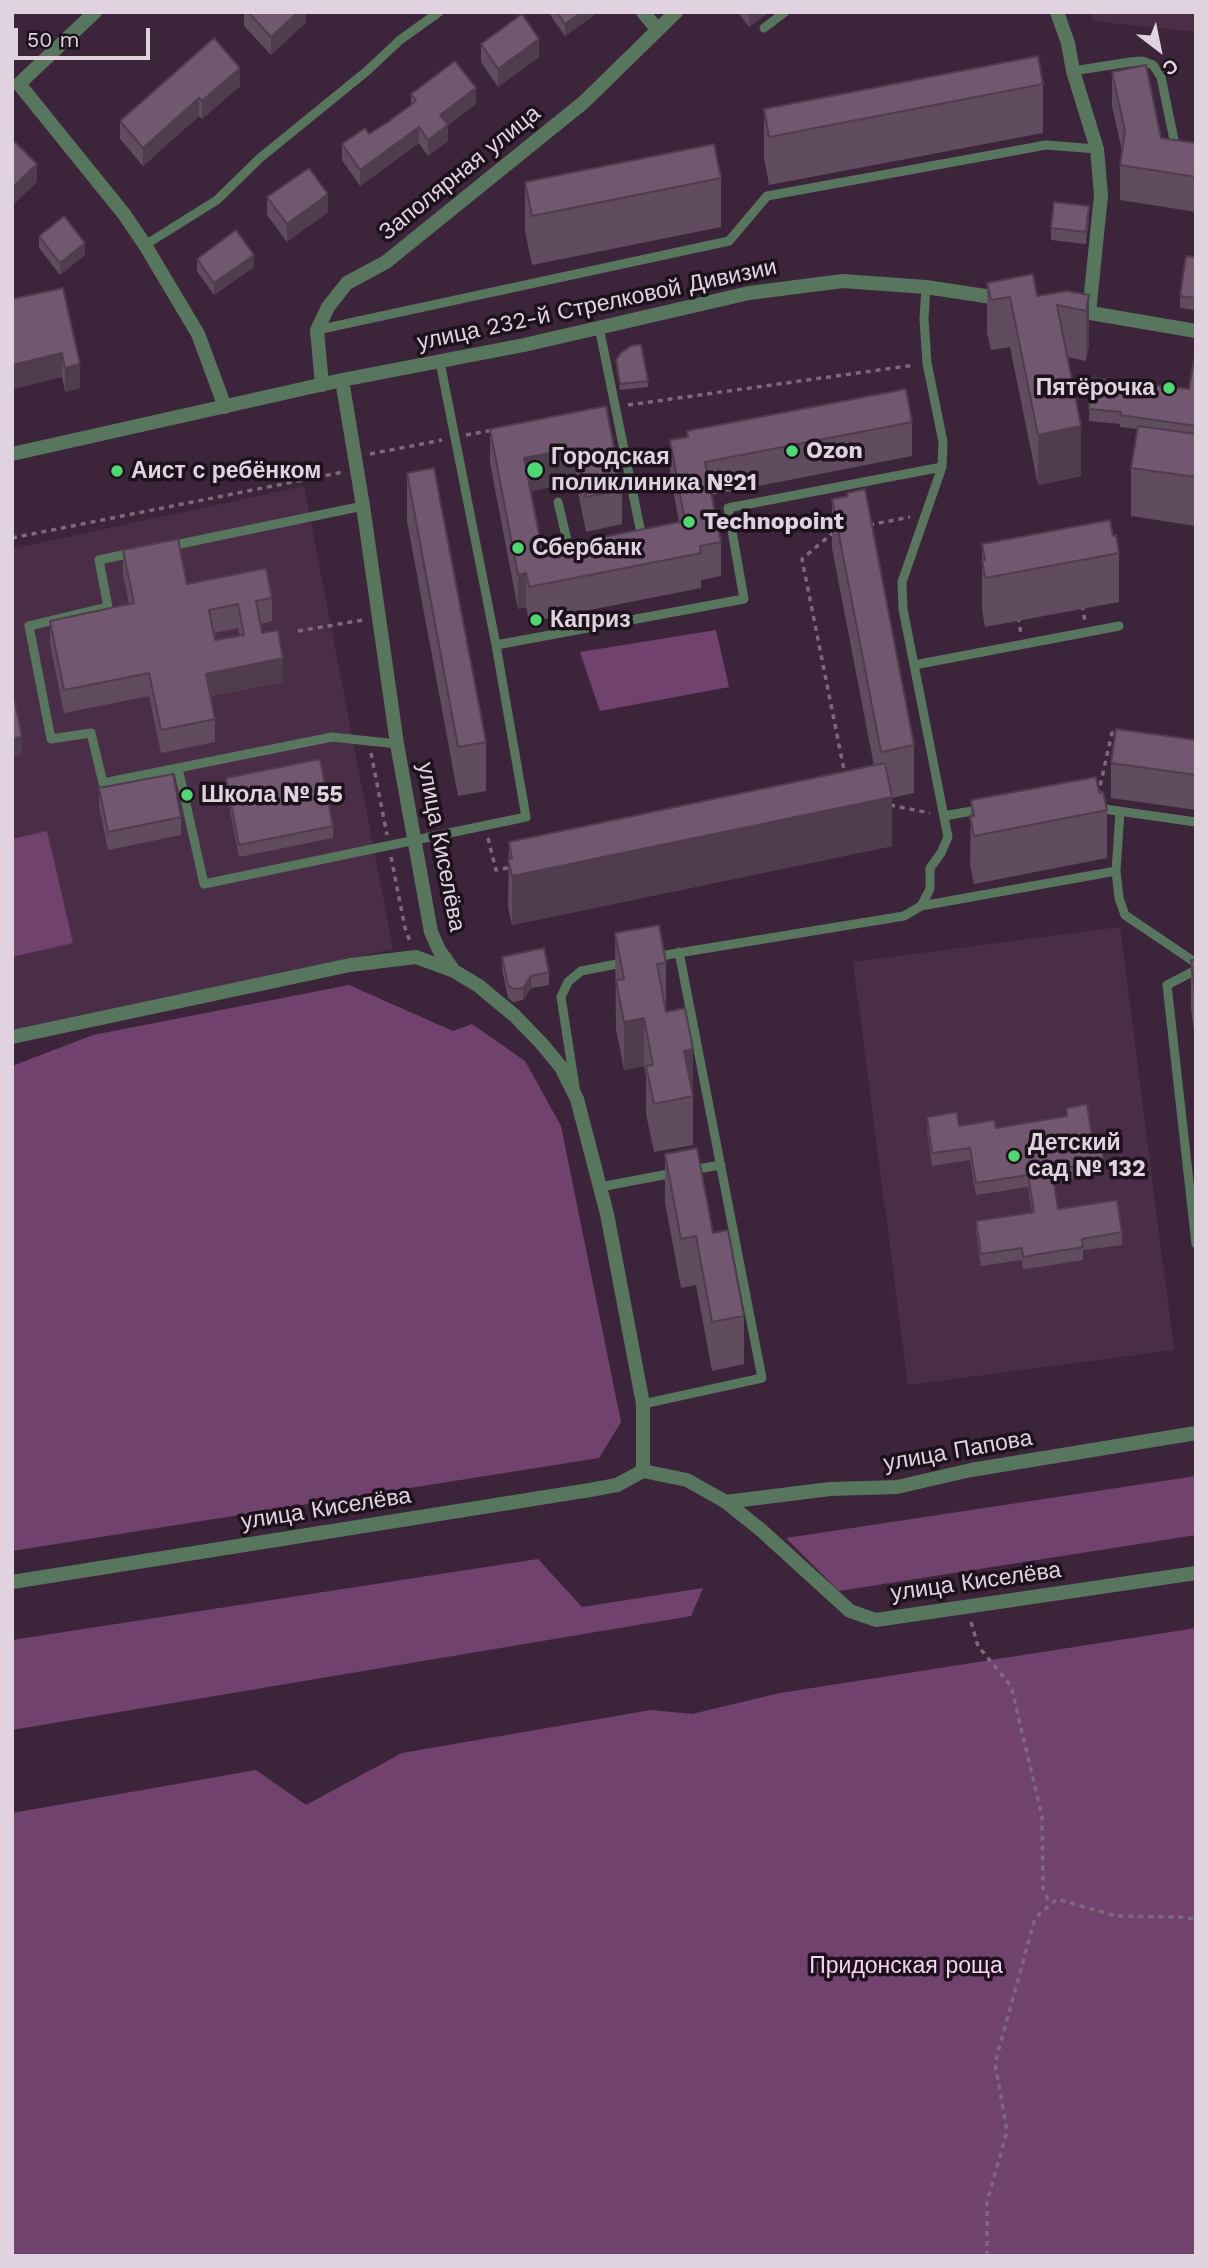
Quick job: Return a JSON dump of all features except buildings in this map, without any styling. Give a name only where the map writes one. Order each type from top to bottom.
[{"type":"street","points":[[95,12],[16,86],[124,214],[145,245],[198,334],[225,407]]},
{"type":"street","points":[[643,12],[657,29]]},
{"type":"street","name":"Заполярная улица","points":[[317,330],[328,307],[347,283],[386,262],[584,102],[676,12]]},
{"type":"street","points":[[1057,12],[1097,149],[1101,195],[1089,313]]},
{"type":"street","name":"улица 232-й Стрелковой Дивизии","points":[[12,454],[749,293],[843,281],[926,287],[1023,302]]},
{"type":"street","points":[[1063,309],[1196,331]]},
{"type":"street","points":[[317,330],[322,385]]},
{"type":"street","name":"улица Киселёва","points":[[342,380],[356,457],[397,744],[430,932],[454,971],[478,986],[515,1016],[542,1044],[561,1067],[577,1099],[607,1214],[643,1405],[643,1471]]},
{"type":"street","points":[[12,1037],[350,965],[416,957],[454,971]]},
{"type":"street","name":"улица Папова","points":[[726,1502],[830,1489],[897,1488],[971,1470],[1196,1433]]},
{"type":"street","name":"улица Киселёва","points":[[12,1582],[617,1485],[643,1471],[687,1480],[726,1502],[849,1611],[876,1620],[1196,1573]]},
{"type":"lane","points":[[145,245],[216,200],[260,158],[367,71],[400,40],[439,12]]},
{"type":"lane","points":[[764,27],[785,12]]},
{"type":"lane","points":[[1073,71],[1142,61],[1153,65],[1161,77],[1177,154],[1196,157]]},
{"type":"lane","points":[[317,330],[729,241],[766,196],[1046,145],[1097,149]]},
{"type":"lane","points":[[921,906],[930,889],[930,868],[948,837],[903,609],[902,582],[942,467],[943,442],[927,363],[924,319],[926,287]]},
{"type":"lane","points":[[599,327],[642,538],[630,540]]},
{"type":"lane","points":[[178,768],[204,884],[526,817],[496,645],[440,362]]},
{"type":"lane","points":[[496,645],[744,599],[727,508],[942,467]]},
{"type":"lane","points":[[558,502],[569,553],[581,551]]},
{"type":"lane","points":[[166,546],[363,506]]},
{"type":"lane","points":[[139,552],[99,560],[108,607],[29,625],[51,739],[92,733],[103,783],[332,737],[397,744]]},
{"type":"lane","points":[[914,665],[1119,626]]},
{"type":"lane","points":[[1083,805],[1196,822]]},
{"type":"lane","points":[[944,816],[996,807]]},
{"type":"lane","points":[[1121,811],[1116,871],[1119,898],[1125,915],[1196,963]]},
{"type":"lane","points":[[577,1099],[561,997],[568,982],[580,971],[904,916],[921,906],[1116,871]]},
{"type":"lane","points":[[643,1405],[762,1378],[680,952]]},
{"type":"lane","points":[[1196,970],[1167,985],[1196,1244]]},
{"type":"lane","points":[[600,1187],[720,1165]]},
{"type":"path","points":[[615,406],[927,363]]},
{"type":"path","points":[[356,457],[496,429]]},
{"type":"path","points":[[12,538],[344,472]]},
{"type":"path","points":[[859,527],[926,514]]},
{"type":"path","points":[[845,530],[832,533],[803,559],[846,784]]},
{"type":"path","points":[[298,631],[369,619]]},
{"type":"path","points":[[1095,807],[1112,733],[1124,735]]},
{"type":"path","points":[[373,743],[371,752],[405,928],[416,957]]},
{"type":"path","points":[[885,804],[944,816]]},
{"type":"path","points":[[485,826],[496,870],[523,864]]},
{"type":"path","points":[[967,1607],[978,1646],[1011,1686],[1042,1816],[1043,1889],[1051,1905]]},
{"type":"path","points":[[988,2256],[987,2202],[1007,2132],[995,2063],[1035,1919],[1057,1899],[1115,1916],[1179,1917],[1196,1920]]},
{"type":"shaded area","points":[[1090,12],[1196,12],[1196,32],[1093,21]]},
{"type":"shaded area","name":"Школа № 55","points":[[304,486],[393,949],[12,1033],[12,549]]},
{"type":"shaded area","name":"Детский сад № 132","points":[[1120,927],[1174,1350],[908,1385],[853,962]]},
{"type":"green space","points":[[716,630],[729,687],[600,711],[580,652]]},
{"type":"green space","points":[[47,831],[73,943],[12,957],[12,839]]},
{"type":"green space","points":[[349,985],[453,1031],[472,1024],[525,1061],[561,1126],[621,1422],[599,1458],[12,1551],[12,1066],[93,1035]]},
{"type":"green space","points":[[1196,1476],[1196,1535],[839,1591],[786,1538]]},
{"type":"green space","points":[[538,1559],[582,1607],[703,1588],[691,1616],[12,1730],[12,1640]]},
{"type":"green space","name":"Придонская роща","points":[[1196,1628],[1196,2256],[12,2256],[12,1813],[256,1770],[306,1805],[402,1753],[651,1710],[692,1714],[780,1693]]},
{"type":"place","name":"Пятёрочка","points":[[1169,388]]},
{"type":"place","name":"Ozon","points":[[792,451]]},
{"type":"place","name":"Городская поликлиника №21","points":[[535,470]]},
{"type":"place","name":"Аист с ребёнком","points":[[117,471]]},
{"type":"place","name":"Technopoint","points":[[689,522]]},
{"type":"place","name":"Сбербанк","points":[[518,548]]},
{"type":"place","name":"Каприз","points":[[536,620]]},
{"type":"place","name":"Школа № 55","points":[[187,795]]},
{"type":"place","name":"Детский сад № 132","points":[[1014,1156]]}]
